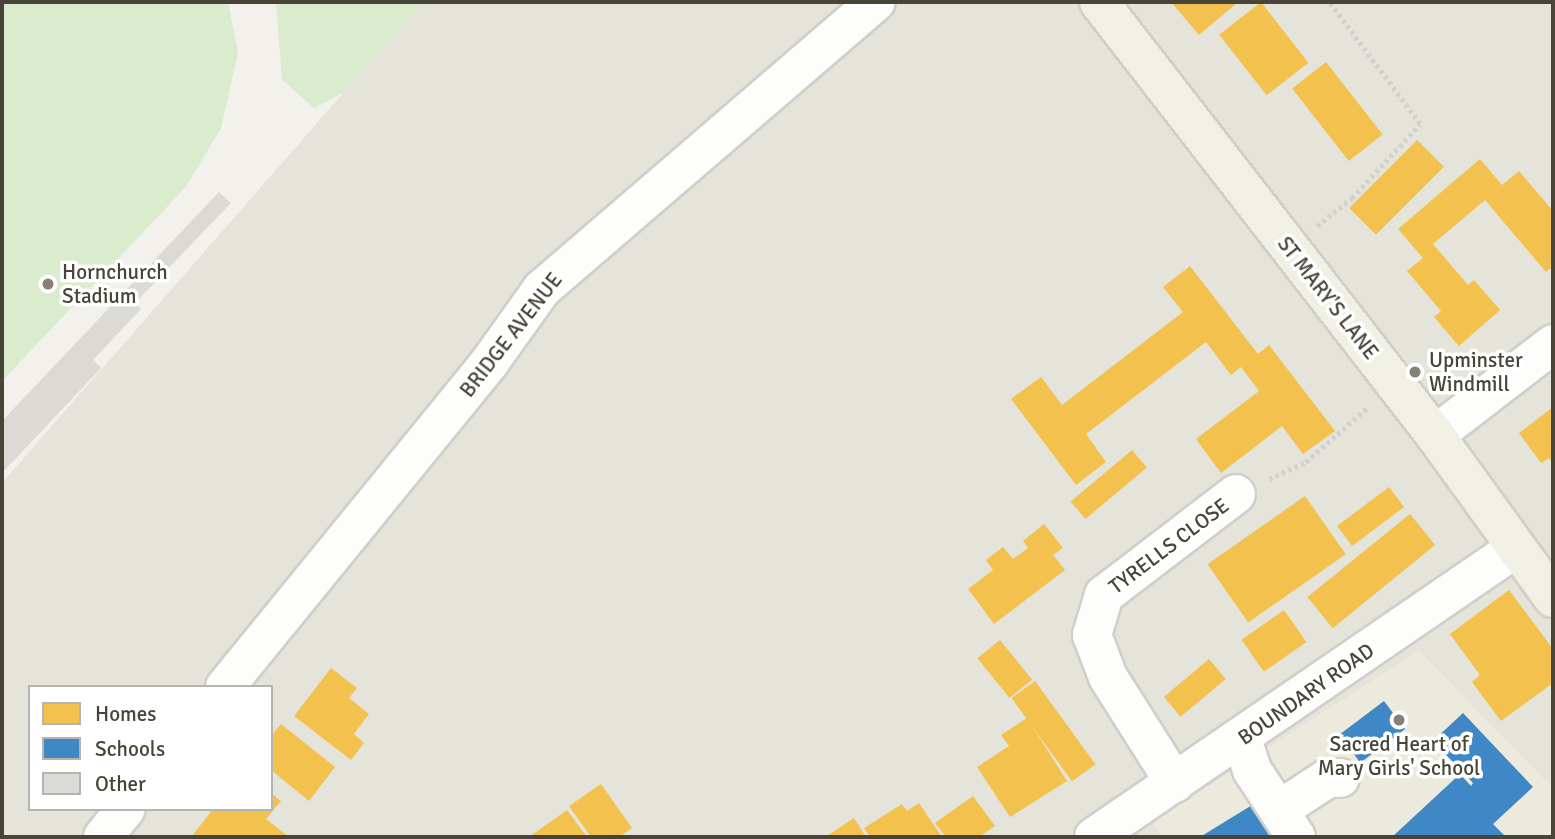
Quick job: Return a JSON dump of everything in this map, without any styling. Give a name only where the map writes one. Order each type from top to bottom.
[{"type":"main road","name":"ST MARY'S LANE","points":[[1099,2],[1435,435],[1553,598]]},
{"type":"street","name":"BRIDGE AVENUE","points":[[227,685],[489,363],[542,289],[876,2]]},
{"type":"street","points":[[1435,435],[1553,344]]},
{"type":"street","name":"TYRELLS CLOSE","points":[[1175,783],[1108,677],[1092,635],[1104,594],[1236,494]]},
{"type":"street","name":"BOUNDARY ROAD","points":[[1094,837],[1242,739],[1516,548]]},
{"type":"street","points":[[1242,739],[1252,769],[1287,824],[1328,778],[1340,778]]},
{"type":"street","points":[[103,837],[124,811]]},
{"type":"path","points":[[1289,248],[1352,198],[1420,124],[1329,2]]},
{"type":"path","points":[[1236,494],[1306,462],[1394,383]]},
{"type":"shaded area","points":[[423,2],[1553,2],[1553,789],[1419,651],[1153,822],[1163,837],[2,837],[2,483]]},
{"type":"shaded area","name":"Sacred Heart of Mary Girls' School","points":[[1419,651],[1553,789],[1553,837],[1163,837],[1153,822]]},
{"type":"green space","name":"Hornchurch Stadium","points":[[2,2],[228,2],[238,52],[221,128],[186,187],[2,381]]},
{"type":"green space","points":[[276,2],[423,2],[343,93],[314,108],[282,80]]},
{"type":"building: Homes","points":[[1171,2],[1238,2],[1199,35]]},
{"type":"building: Homes","points":[[1261,2],[1308,63],[1267,95],[1219,35]]},
{"type":"building: Homes","points":[[1326,62],[1383,134],[1349,161],[1292,88]]},
{"type":"building: Homes","points":[[1417,140],[1444,167],[1376,235],[1349,208]]},
{"type":"building: Homes","points":[[1480,159],[1502,185],[1519,171],[1553,211],[1553,266],[1546,272],[1485,200],[1433,244],[1468,285],[1474,280],[1500,310],[1459,346],[1434,317],[1441,311],[1407,271],[1423,258],[1398,229]]},
{"type":"building: Homes","points":[[1190,266],[1258,354],[1269,345],[1335,431],[1303,454],[1282,426],[1221,473],[1196,439],[1259,391],[1241,367],[1231,375],[1206,342],[1086,434],[1106,462],[1076,485],[1011,399],[1041,377],[1062,405],[1183,312],[1163,287]]},
{"type":"building: Homes","points":[[1553,407],[1553,464],[1549,458],[1541,463],[1519,433]]},
{"type":"building: Homes","points":[[1132,450],[1147,468],[1086,519],[1071,501]]},
{"type":"building: Homes","points":[[1389,487],[1404,507],[1352,546],[1337,526]]},
{"type":"building: Homes","points":[[1305,496],[1346,554],[1248,622],[1208,564]]},
{"type":"building: Homes","points":[[1410,514],[1435,545],[1333,628],[1307,597]]},
{"type":"building: Homes","points":[[1044,524],[1063,548],[1053,555],[1065,570],[994,624],[968,589],[993,570],[986,560],[1003,547],[1013,559],[1028,548],[1023,541]]},
{"type":"building: Homes","points":[[1509,590],[1553,649],[1553,683],[1501,721],[1472,682],[1480,675],[1450,634]]},
{"type":"building: Homes","points":[[1284,610],[1306,642],[1264,672],[1241,640]]},
{"type":"building: Homes","points":[[1000,640],[1032,680],[1010,698],[977,658]]},
{"type":"building: Homes","points":[[1209,659],[1226,679],[1181,717],[1164,697]]},
{"type":"building: Homes","points":[[331,668],[357,688],[349,698],[369,714],[354,734],[364,743],[351,760],[294,716]]},
{"type":"building: Homes","points":[[1035,681],[1096,764],[1072,781],[1012,698]]},
{"type":"building: Homes","points":[[1027,718],[1067,781],[1010,817],[977,767],[1009,746],[1001,735]]},
{"type":"building: Homes","points":[[281,724],[335,767],[309,801],[273,772],[273,734]]},
{"type":"building: Homes","points":[[601,784],[632,828],[619,837],[591,837],[569,806]]},
{"type":"building: Homes","points":[[273,795],[281,801],[273,811]]},
{"type":"building: Homes","points":[[973,796],[995,826],[979,837],[946,837],[935,823]]},
{"type":"building: Homes","points":[[919,803],[942,837],[870,837],[864,828],[902,804],[907,811]]},
{"type":"building: Homes","points":[[567,810],[587,837],[529,837]]},
{"type":"building: Homes","points":[[211,811],[273,811],[266,819],[289,837],[192,836]]},
{"type":"building: Homes","points":[[854,818],[866,837],[827,836]]},
{"type":"building: Schools","points":[[1384,701],[1405,729],[1360,763],[1339,735]]},
{"type":"building: Schools","points":[[1463,713],[1533,787],[1493,824],[1506,837],[1392,837],[1460,774],[1471,786],[1473,783],[1433,741]]},
{"type":"building: Schools","points":[[1257,802],[1279,837],[1200,837]]},
{"type":"building: Other","points":[[219,192],[231,203],[135,303],[141,309],[93,360],[101,368],[2,473],[2,421]]},
{"type":"place","name":"Hornchurch Stadium","points":[[48,284]]},
{"type":"place","name":"Upminster Windmill","points":[[1415,372]]},
{"type":"place","name":"Sacred Heart of Mary Girls' School","points":[[1399,720]]}]
